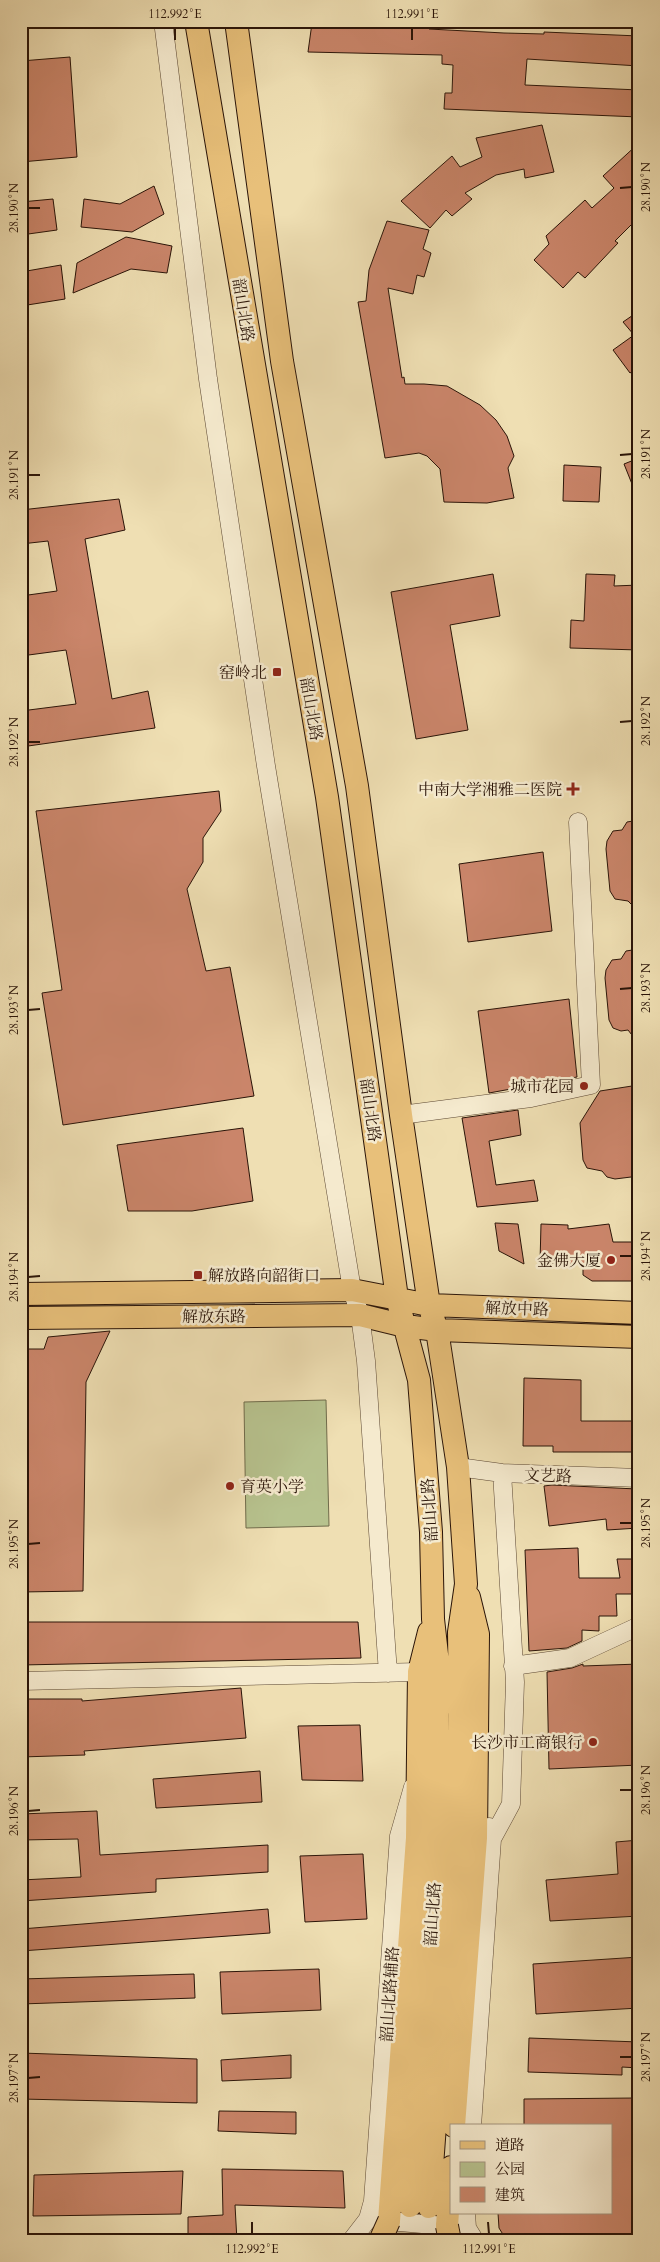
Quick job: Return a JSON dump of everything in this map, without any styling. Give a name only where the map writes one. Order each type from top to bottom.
[{"type":"main road","name":"韶山北路","points":[[196,21],[327,797],[397,1298],[420,1389],[431,1532],[433,1618],[439,1672],[436,1838],[419,2207],[456,1839],[460,1715],[459,1632],[466,1584],[458,1467],[437,1330],[429,1304],[401,1115],[357,786],[282,361],[236,21]]},
{"type":"main road","name":"解放东路","points":[[21,1294],[352,1290],[397,1298]]},
{"type":"main road","name":"解放中路","points":[[397,1298],[429,1304],[639,1313]]},
{"type":"main road","name":"解放东路","points":[[21,1318],[360,1315],[405,1326]]},
{"type":"main road","name":"解放中路","points":[[405,1326],[437,1330],[639,1337]]},
{"type":"main road","points":[[454,2124],[484,1839],[477,1775],[478,1634],[466,1584]]},
{"type":"main road","points":[[383,2233],[417,1838],[419,1672],[433,1618]]},
{"type":"main road","points":[[457,2214],[459,2232]]},
{"type":"street","points":[[163,21],[211,399],[266,766],[352,1290],[360,1315],[366,1362],[388,1673]]},
{"type":"street","points":[[401,1115],[531,1098],[591,1085],[578,822]]},
{"type":"street","name":"文艺路","points":[[458,1467],[502,1473],[639,1478]]},
{"type":"street","points":[[472,2124],[484,1839],[512,1804],[513,1666],[502,1473]]},
{"type":"street","points":[[513,1666],[570,1658],[639,1626]]},
{"type":"street","points":[[21,1681],[419,1672]]},
{"type":"street","name":"韶山北路辅路","points":[[383,2233],[373,2201],[399,1836],[418,1770]]},
{"type":"street","points":[[351,2241],[383,2233],[459,2232]]},
{"type":"green space","points":[[326,1400],[329,1526],[246,1528],[244,1402]]},
{"type":"building","points":[[312,23],[429,26],[429,29],[504,33],[544,34],[544,32],[639,36],[639,66],[527,59],[525,85],[639,90],[639,117],[444,109],[445,93],[452,93],[453,65],[442,64],[442,55],[308,52]]},
{"type":"building","points":[[70,57],[77,157],[21,162],[21,61]]},
{"type":"building","points":[[542,125],[554,172],[525,178],[524,169],[496,175],[465,193],[472,199],[452,216],[446,210],[430,228],[401,201],[452,156],[460,167],[482,157],[476,138]]},
{"type":"building","points":[[639,143],[639,217],[615,241],[618,243],[585,278],[578,272],[563,288],[534,260],[549,244],[546,236],[585,200],[592,208],[614,188],[603,176]]},
{"type":"building","points":[[154,186],[164,214],[132,232],[81,227],[84,199],[120,204]]},
{"type":"building","points":[[53,199],[57,230],[21,235],[21,202]]},
{"type":"building","points":[[387,221],[429,230],[423,249],[431,253],[424,277],[417,275],[413,294],[388,288],[402,378],[404,377],[405,384],[447,386],[480,405],[496,420],[507,436],[514,456],[508,468],[514,498],[487,503],[444,502],[440,469],[427,456],[419,453],[385,458],[358,302],[366,301],[369,270]]},
{"type":"building","points":[[126,237],[172,246],[167,273],[131,269],[73,293],[77,263]]},
{"type":"building","points":[[61,265],[65,299],[21,306],[21,272]]},
{"type":"building","points":[[639,311],[639,367],[630,373],[613,350],[634,335],[623,322]]},
{"type":"building","points":[[639,458],[639,499],[638,499],[624,464]]},
{"type":"building","points":[[564,465],[601,467],[599,502],[563,501]]},
{"type":"building","points":[[119,499],[125,530],[85,539],[112,699],[148,691],[155,728],[21,747],[21,711],[76,704],[66,650],[21,656],[21,596],[57,591],[48,541],[21,544],[21,510]]},
{"type":"building","points":[[493,574],[500,616],[450,625],[468,730],[416,739],[391,592]]},
{"type":"building","points":[[586,574],[615,575],[614,586],[639,585],[639,604],[634,604],[633,630],[639,630],[639,650],[570,648],[571,620],[584,621]]},
{"type":"building","points":[[219,791],[221,811],[203,838],[203,862],[187,889],[206,971],[230,967],[254,1096],[63,1125],[42,993],[62,990],[36,811]]},
{"type":"building","points":[[639,820],[639,912],[628,901],[615,899],[610,891],[606,849],[607,841],[613,831],[622,830],[627,822]]},
{"type":"building","points":[[543,852],[552,931],[468,942],[459,864]]},
{"type":"building","points":[[639,949],[639,1044],[628,1030],[621,1031],[613,1028],[609,1020],[605,978],[606,970],[612,960],[621,959],[626,951]]},
{"type":"building","points":[[569,999],[577,1077],[489,1093],[478,1011]]},
{"type":"building","points":[[632,1086],[639,1089],[639,1176],[615,1179],[607,1177],[602,1171],[587,1168],[583,1160],[580,1123],[600,1091]]},
{"type":"building","points":[[518,1110],[521,1135],[489,1141],[496,1185],[534,1180],[538,1201],[477,1207],[462,1118]]},
{"type":"building","points":[[243,1128],[253,1201],[192,1211],[128,1211],[117,1145]]},
{"type":"building","points":[[495,1223],[518,1224],[524,1264],[499,1251]]},
{"type":"building","name":"金佛大厦","points":[[541,1224],[568,1225],[568,1229],[609,1224],[613,1242],[639,1242],[639,1281],[592,1281],[583,1275],[583,1264],[540,1263]]},
{"type":"building","points":[[110,1331],[86,1382],[83,1591],[21,1592],[23,1349],[44,1349],[48,1337]]},
{"type":"building","points":[[524,1378],[581,1380],[581,1421],[632,1421],[633,1452],[553,1452],[553,1446],[523,1446]]},
{"type":"building","points":[[544,1486],[637,1489],[639,1528],[607,1530],[606,1519],[549,1526]]},
{"type":"building","points":[[578,1548],[579,1578],[620,1578],[617,1559],[639,1559],[639,1594],[616,1594],[617,1616],[599,1616],[599,1631],[582,1630],[582,1641],[567,1648],[529,1651],[525,1550]]},
{"type":"building","points":[[21,1622],[358,1622],[361,1658],[21,1665]]},
{"type":"building","points":[[583,1664],[583,1666],[639,1664],[639,1765],[549,1769],[547,1672],[572,1668]]},
{"type":"building","points":[[241,1688],[246,1738],[84,1751],[85,1755],[21,1757],[21,1699],[82,1699],[82,1701]]},
{"type":"building","points":[[360,1725],[363,1781],[302,1780],[298,1726]]},
{"type":"building","points":[[260,1771],[262,1802],[156,1808],[153,1779]]},
{"type":"building","points":[[97,1811],[100,1855],[268,1845],[268,1872],[156,1879],[156,1892],[21,1901],[21,1880],[81,1877],[78,1839],[21,1840],[21,1814]]},
{"type":"building","points":[[639,1840],[639,1916],[550,1921],[546,1880],[618,1874],[616,1842]]},
{"type":"building","points":[[363,1854],[367,1919],[305,1922],[300,1856]]},
{"type":"building","points":[[268,1909],[270,1933],[21,1951],[21,1929]]},
{"type":"building","points":[[639,1957],[639,2008],[536,2014],[533,1964]]},
{"type":"building","points":[[319,1969],[321,2010],[222,2014],[220,1972]]},
{"type":"building","points":[[194,1974],[195,1998],[21,2004],[21,1979]]},
{"type":"building","points":[[529,2038],[639,2042],[639,2068],[622,2067],[622,2075],[528,2072]]},
{"type":"building","points":[[21,2053],[197,2059],[197,2103],[21,2099]]},
{"type":"building","points":[[291,2055],[291,2078],[222,2081],[221,2060]]},
{"type":"building","points":[[635,2098],[639,2241],[507,2241],[499,2228],[498,2214],[612,2214],[612,2124],[524,2124],[524,2099]]},
{"type":"building","points":[[219,2111],[296,2112],[296,2134],[218,2131]]},
{"type":"building","points":[[222,2169],[343,2171],[345,2208],[235,2205],[237,2241],[188,2241],[188,2217],[223,2215]]},
{"type":"building","points":[[183,2171],[181,2214],[33,2216],[34,2175]]},
{"type":"tunnel","points":[[407,2241],[410,2206]]},
{"type":"tunnel","points":[[426,2241],[429,2207]]},
{"type":"place","name":"窑岭北","points":[[277,672]]},
{"type":"place","name":"中南大学湘雅二医院","points":[[573,789]]},
{"type":"place","name":"城市花园","points":[[584,1086]]},
{"type":"place","name":"金佛大厦","points":[[611,1260]]},
{"type":"place","name":"解放路向韶街口","points":[[198,1275]]},
{"type":"place","name":"育英小学","points":[[230,1486]]},
{"type":"place","name":"长沙市工商银行","points":[[593,1742]]}]
